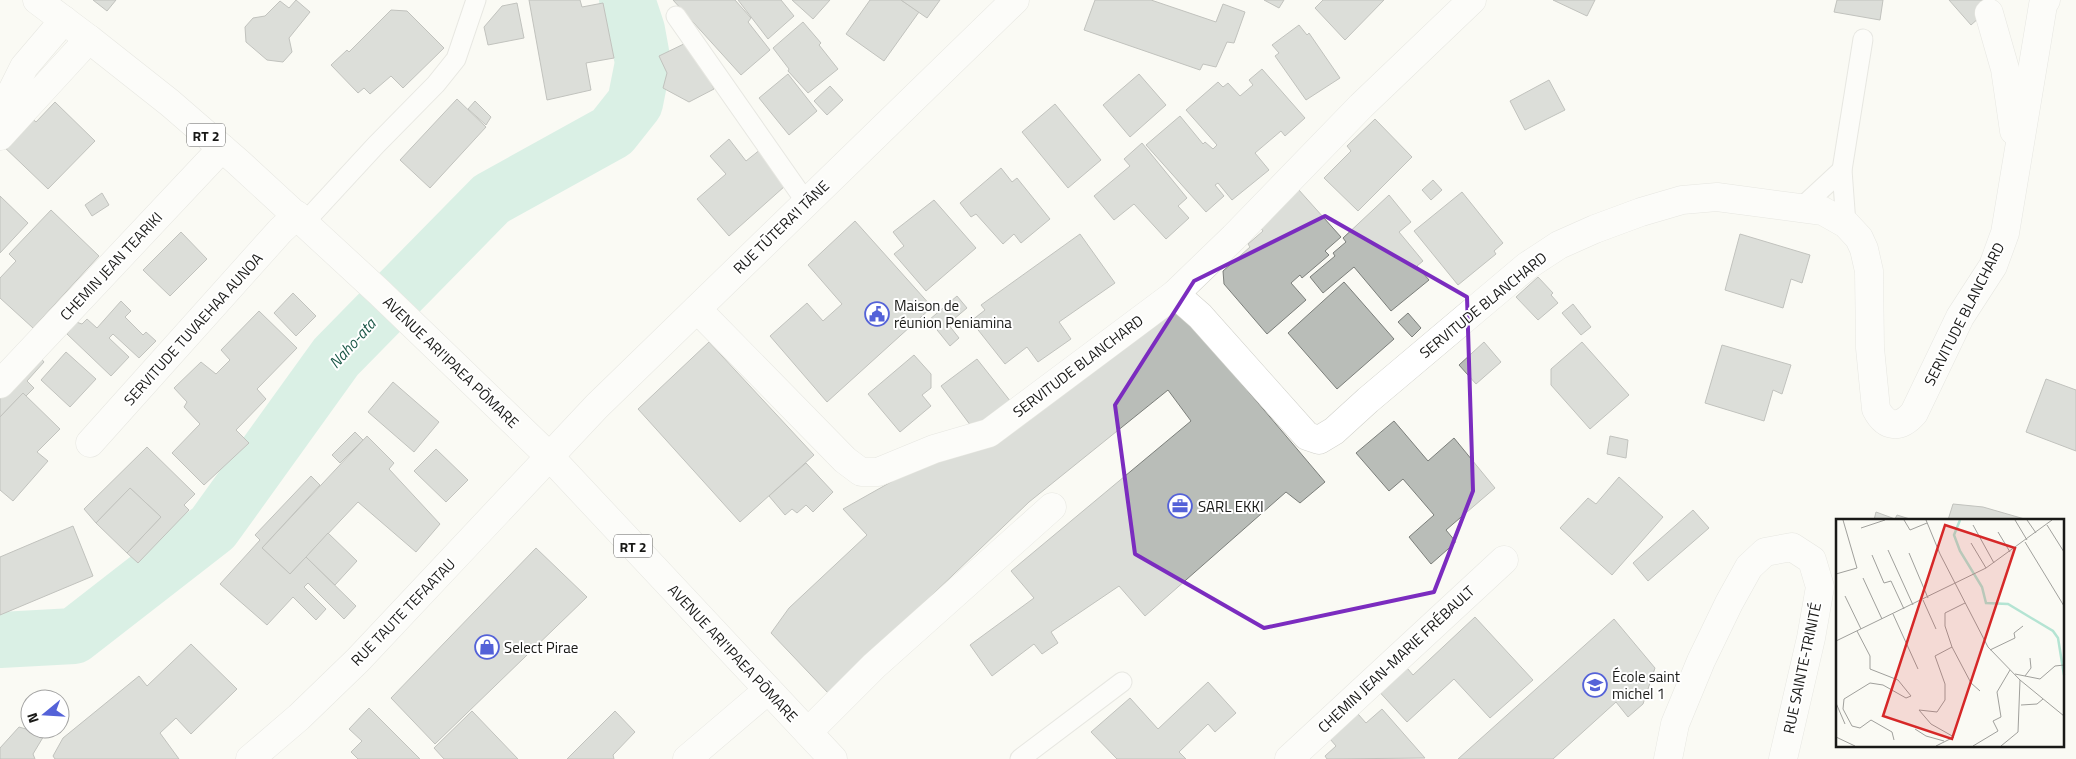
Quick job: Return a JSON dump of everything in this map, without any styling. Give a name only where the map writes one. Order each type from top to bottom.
[{"type":"street","name":"AVENUE ARI'IPAEA PŌMARE","points":[[37,0],[90,39],[170,103],[366,280],[550,457],[833,759]]},
{"type":"street","name":"RUE TŪTERA'I TĀNE","points":[[550,457],[597,406],[1015,0]]},
{"type":"street","points":[[1175,294],[1234,237],[1361,106],[1472,0]]},
{"type":"street","name":"SERVITUDE BLANCHARD","points":[[698,309],[845,460],[861,472],[878,472],[934,449],[989,433],[1175,294],[1200,316],[1307,436],[1319,440],[1334,432],[1368,400],[1526,266],[1559,245],[1632,215],[1682,200],[1717,197],[1822,211],[1846,224],[1859,238],[1864,249],[1869,271],[1870,348],[1876,408],[1880,416],[1894,425],[1902,424],[1914,413],[1960,317],[1999,253],[2005,233],[2043,6],[2046,0]]},
{"type":"street","points":[[1989,13],[2005,69],[2018,157]]},
{"type":"street","points":[[0,106],[12,91],[24,67],[64,20]]},
{"type":"street","points":[[0,136],[90,39]]},
{"type":"street","name":"CHEMIN JEAN TEARIKI","points":[[0,384],[222,148]]},
{"type":"street","name":"SERVITUDE TUVAEHAA AUNOA","points":[[90,443],[273,239],[300,219]]},
{"type":"street","name":"RUE TAUTE TEFAATAU","points":[[250,759],[299,717],[358,660],[550,457]]},
{"type":"street","points":[[808,732],[874,666],[1052,507]]},
{"type":"street","name":"RUE SAINTE-TRINITÉ","points":[[1668,759],[1674,724],[1729,603],[1749,567],[1765,552],[1792,547],[1812,560],[1820,587],[1811,638],[1783,759]]},
{"type":"street","name":"CHEMIN JEAN-MARIE FRÉBAULT","points":[[1288,759],[1504,560]]},
{"type":"street","points":[[687,759],[768,690]]},
{"type":"lane","points":[[300,219],[436,84],[456,59],[476,0]]},
{"type":"lane","points":[[676,16],[806,202]]},
{"type":"lane","points":[[1846,224],[1842,170],[1863,39]]},
{"type":"lane","points":[[1802,208],[1842,170]]},
{"type":"lane","points":[[1020,759],[1122,682]]},
{"type":"highlighted area","points":[[1325,216],[1467,297],[1473,491],[1434,592],[1264,628],[1135,554],[1115,405],[1194,281]]},
{"type":"building","points":[[93,0],[116,0],[107,11]]},
{"type":"building","points":[[296,0],[310,12],[289,38],[292,52],[283,62],[267,60],[246,42],[245,27],[253,18],[265,16],[280,1],[289,8]]},
{"type":"building","points":[[529,0],[580,0],[582,7],[603,3],[614,58],[586,63],[591,90],[547,100]]},
{"type":"building","points":[[673,0],[735,0],[751,18],[748,22],[770,50],[741,75]]},
{"type":"building","points":[[738,0],[781,0],[794,16],[768,39]]},
{"type":"building","points":[[792,0],[830,0],[813,19]]},
{"type":"building","points":[[870,0],[901,0],[919,12],[884,61],[846,34]]},
{"type":"building","points":[[901,0],[940,0],[927,18]]},
{"type":"building","points":[[1095,0],[1151,0],[1216,22],[1223,4],[1245,12],[1234,43],[1227,42],[1216,67],[1203,64],[1200,70],[1084,30]]},
{"type":"building","points":[[1264,0],[1284,0],[1279,8]]},
{"type":"building","points":[[1323,0],[1384,0],[1345,40],[1315,8]]},
{"type":"building","points":[[1553,0],[1595,0],[1587,16]]},
{"type":"building","points":[[1837,0],[1883,0],[1880,20],[1834,12]]},
{"type":"building","points":[[1949,0],[1982,0],[1989,9],[1971,25]]},
{"type":"building","points":[[517,3],[524,38],[488,45],[484,27],[502,6]]},
{"type":"building","points":[[391,10],[407,11],[444,48],[403,88],[391,76],[370,94],[364,88],[358,93],[331,65],[347,50],[349,52]]},
{"type":"building","points":[[803,22],[821,43],[819,45],[838,69],[808,93],[788,71],[789,69],[773,48]]},
{"type":"building","points":[[1299,25],[1307,35],[1309,33],[1340,78],[1306,100],[1275,56],[1279,53],[1272,45]]},
{"type":"building","points":[[690,41],[714,89],[689,102],[663,88],[667,73],[659,56]]},
{"type":"building","points":[[1262,69],[1305,118],[1285,136],[1281,131],[1255,153],[1269,170],[1232,200],[1218,183],[1215,185],[1224,196],[1206,212],[1146,145],[1180,116],[1203,144],[1205,142],[1213,149],[1217,145],[1186,110],[1218,82],[1223,87],[1228,83],[1240,96],[1253,85],[1249,80]]},
{"type":"building","points":[[788,74],[817,111],[789,135],[759,98]]},
{"type":"building","points":[[1139,74],[1166,105],[1130,137],[1103,105]]},
{"type":"building","points":[[1549,80],[1565,110],[1525,130],[1510,101]]},
{"type":"building","points":[[830,86],[843,100],[827,115],[814,101]]},
{"type":"building","points":[[457,99],[486,127],[430,188],[400,160]]},
{"type":"building","points":[[475,101],[491,117],[486,125],[468,109]]},
{"type":"building","points":[[55,102],[95,141],[48,189],[0,143],[27,114],[36,122]]},
{"type":"building","points":[[1055,104],[1101,160],[1068,188],[1022,132]]},
{"type":"building","points":[[1375,119],[1412,157],[1358,211],[1324,178],[1351,151],[1347,146]]},
{"type":"building","points":[[729,139],[746,161],[761,149],[785,186],[729,236],[697,199],[726,174],[710,156]]},
{"type":"building","points":[[1142,143],[1187,198],[1178,206],[1189,218],[1166,239],[1134,204],[1114,220],[1094,196],[1130,166],[1124,159]]},
{"type":"building","points":[[1001,168],[1012,182],[1017,178],[1050,219],[1021,243],[1014,234],[1003,244],[976,214],[971,217],[960,203]]},
{"type":"building","points":[[1433,180],[1442,190],[1431,200],[1422,190]]},
{"type":"building","points":[[1298,189],[1341,237],[1325,251],[1329,255],[1302,278],[1300,275],[1291,283],[1306,300],[1267,334],[1224,284],[1223,271],[1250,247],[1248,244],[1263,231],[1258,225]]},
{"type":"building","points":[[1462,192],[1503,243],[1494,251],[1496,254],[1458,285],[1414,231]]},
{"type":"building","points":[[102,193],[109,205],[92,216],[85,205]]},
{"type":"building","points":[[1389,195],[1411,222],[1399,232],[1423,261],[1417,266],[1429,280],[1391,311],[1354,267],[1323,293],[1310,277],[1335,256],[1333,253],[1346,242],[1343,238]]},
{"type":"building","points":[[0,196],[28,223],[0,253]]},
{"type":"building","points":[[934,200],[976,248],[926,291],[894,254],[904,246],[893,232]]},
{"type":"building","points":[[51,210],[99,256],[33,328],[0,298],[0,278],[16,261],[9,254]]},
{"type":"building","name":"Maison de réunion Peniamina","points":[[855,221],[932,307],[827,402],[770,336],[807,303],[823,321],[842,304],[808,265]]},
{"type":"building","points":[[181,232],[207,259],[170,296],[143,270]]},
{"type":"building","points":[[1080,234],[1115,283],[1059,322],[1071,339],[1038,362],[1027,347],[1005,364],[971,321],[985,310],[981,305]]},
{"type":"building","points":[[1740,234],[1810,255],[1802,283],[1791,279],[1783,308],[1725,290]]},
{"type":"building","points":[[1538,277],[1553,293],[1551,295],[1558,303],[1538,320],[1516,297]]},
{"type":"building","points":[[1344,282],[1394,339],[1337,389],[1288,333]]},
{"type":"building","points":[[293,293],[316,316],[296,336],[274,313]]},
{"type":"building","points":[[957,296],[967,308],[948,324],[959,338],[950,346],[929,320]]},
{"type":"building","points":[[121,301],[131,311],[125,317],[143,335],[146,332],[156,341],[139,358],[113,334],[109,338],[129,357],[111,376],[67,334],[76,322],[82,324],[87,319],[97,328]]},
{"type":"building","points":[[1573,304],[1591,327],[1581,335],[1562,313]]},
{"type":"building","points":[[259,311],[297,348],[257,389],[266,399],[236,430],[249,443],[204,485],[172,453],[200,424],[184,407],[187,402],[174,388],[201,362],[216,374],[230,360],[221,350]]},
{"type":"building","name":"SARL EKKI","points":[[1181,312],[1325,482],[1300,503],[1286,492],[1145,616],[1119,586],[1051,632],[1058,643],[1042,654],[1034,644],[992,676],[970,645],[1034,598],[1011,571],[1191,421],[1168,390],[1029,502],[829,694],[771,633],[789,608],[867,535],[843,509],[946,451],[1165,313]]},
{"type":"building","points":[[1408,313],[1421,328],[1412,337],[1398,322]]},
{"type":"building","points":[[709,342],[814,455],[740,522],[638,409]]},
{"type":"building","points":[[1484,342],[1501,362],[1476,384],[1459,365]]},
{"type":"building","points":[[1582,342],[1629,395],[1590,429],[1551,385],[1551,369]]},
{"type":"building","points":[[1722,345],[1791,365],[1782,394],[1773,390],[1764,421],[1705,403]]},
{"type":"building","points":[[66,352],[96,379],[70,407],[41,380]]},
{"type":"building","points":[[38,355],[44,362],[27,381],[34,388],[26,396],[23,393],[0,417],[0,396]]},
{"type":"building","points":[[914,355],[931,374],[931,388],[922,395],[931,406],[900,432],[868,394]]},
{"type":"building","points":[[977,359],[1011,402],[974,430],[941,386]]},
{"type":"building","points":[[2046,379],[2076,390],[2076,451],[2026,432]]},
{"type":"building","points":[[393,382],[439,422],[414,452],[368,412]]},
{"type":"building","points":[[23,393],[60,429],[37,452],[48,461],[13,501],[0,490],[0,417]]},
{"type":"building","points":[[1394,421],[1428,461],[1454,438],[1495,488],[1446,530],[1456,542],[1431,564],[1409,537],[1434,515],[1403,479],[1389,491],[1356,453]]},
{"type":"building","points":[[355,432],[363,440],[340,463],[332,455]]},
{"type":"building","points":[[367,436],[394,463],[389,469],[440,524],[416,552],[358,502],[290,574],[262,548]]},
{"type":"building","points":[[1610,436],[1628,440],[1626,458],[1607,454]]},
{"type":"building","points":[[147,447],[195,494],[184,505],[189,510],[138,563],[127,553],[161,517],[130,488],[96,523],[84,509]]},
{"type":"building","points":[[436,449],[468,480],[446,502],[414,471]]},
{"type":"building","points":[[806,463],[833,492],[813,512],[806,505],[797,513],[792,509],[785,515],[769,496]]},
{"type":"building","points":[[311,476],[320,485],[262,548],[290,574],[306,557],[356,606],[344,619],[308,583],[304,587],[326,609],[316,620],[293,597],[267,625],[220,584],[260,540],[255,535]]},
{"type":"building","points":[[1619,477],[1663,517],[1612,575],[1560,528],[1588,498],[1596,504]]},
{"type":"building","points":[[130,488],[161,517],[127,553],[96,523]]},
{"type":"building","points":[[1953,504],[1983,507],[2025,519],[1948,519]]},
{"type":"building","points":[[1693,510],[1709,528],[1648,581],[1633,563]]},
{"type":"building","points":[[1876,512],[1895,519],[1874,519]]},
{"type":"building","points":[[1897,515],[1910,519],[1895,519]]},
{"type":"building","points":[[73,526],[93,576],[0,615],[0,557]]},
{"type":"building","points":[[328,533],[357,561],[335,585],[306,557]]},
{"type":"building","name":"Select Pirae","points":[[536,548],[587,597],[435,744],[391,698]]},
{"type":"building","points":[[1475,617],[1533,680],[1490,718],[1454,679],[1407,722],[1375,687],[1402,662],[1413,675]]},
{"type":"building","name":"École saint michel 1","points":[[1614,619],[1655,668],[1643,704],[1628,717],[1616,702],[1553,759],[1458,759]]},
{"type":"building","points":[[191,644],[237,689],[191,734],[176,718],[160,733],[179,759],[55,759],[53,756],[62,739],[70,739],[70,732],[139,676],[147,686]]},
{"type":"building","points":[[1208,682],[1236,713],[1215,732],[1208,724],[1179,752],[1186,759],[1117,759],[1091,732],[1130,698],[1158,729]]},
{"type":"building","points":[[369,708],[420,759],[358,759],[351,752],[362,741],[349,729]]},
{"type":"building","points":[[1382,709],[1425,758],[1327,759],[1325,756],[1336,746],[1330,739],[1358,714],[1366,723]]},
{"type":"building","points":[[472,711],[518,759],[444,759],[434,748]]},
{"type":"building","points":[[615,711],[635,732],[613,755],[614,759],[567,759]]},
{"type":"building","points":[[19,727],[20,739],[42,739],[33,754],[35,759],[0,759],[0,748]]},
{"type":"waterway","name":"Naho-ata","points":[[0,640],[74,636],[213,528],[336,357],[491,199],[612,132],[635,103],[643,63],[637,30],[627,0]]},
{"type":"place","name":"Maison de réunion Peniamina","points":[[877,314]]},
{"type":"place","name":"SARL EKKI","points":[[1180,506]]},
{"type":"place","name":"Select Pirae","points":[[487,647]]},
{"type":"place","name":"École saint michel 1","points":[[1595,685]]}]
